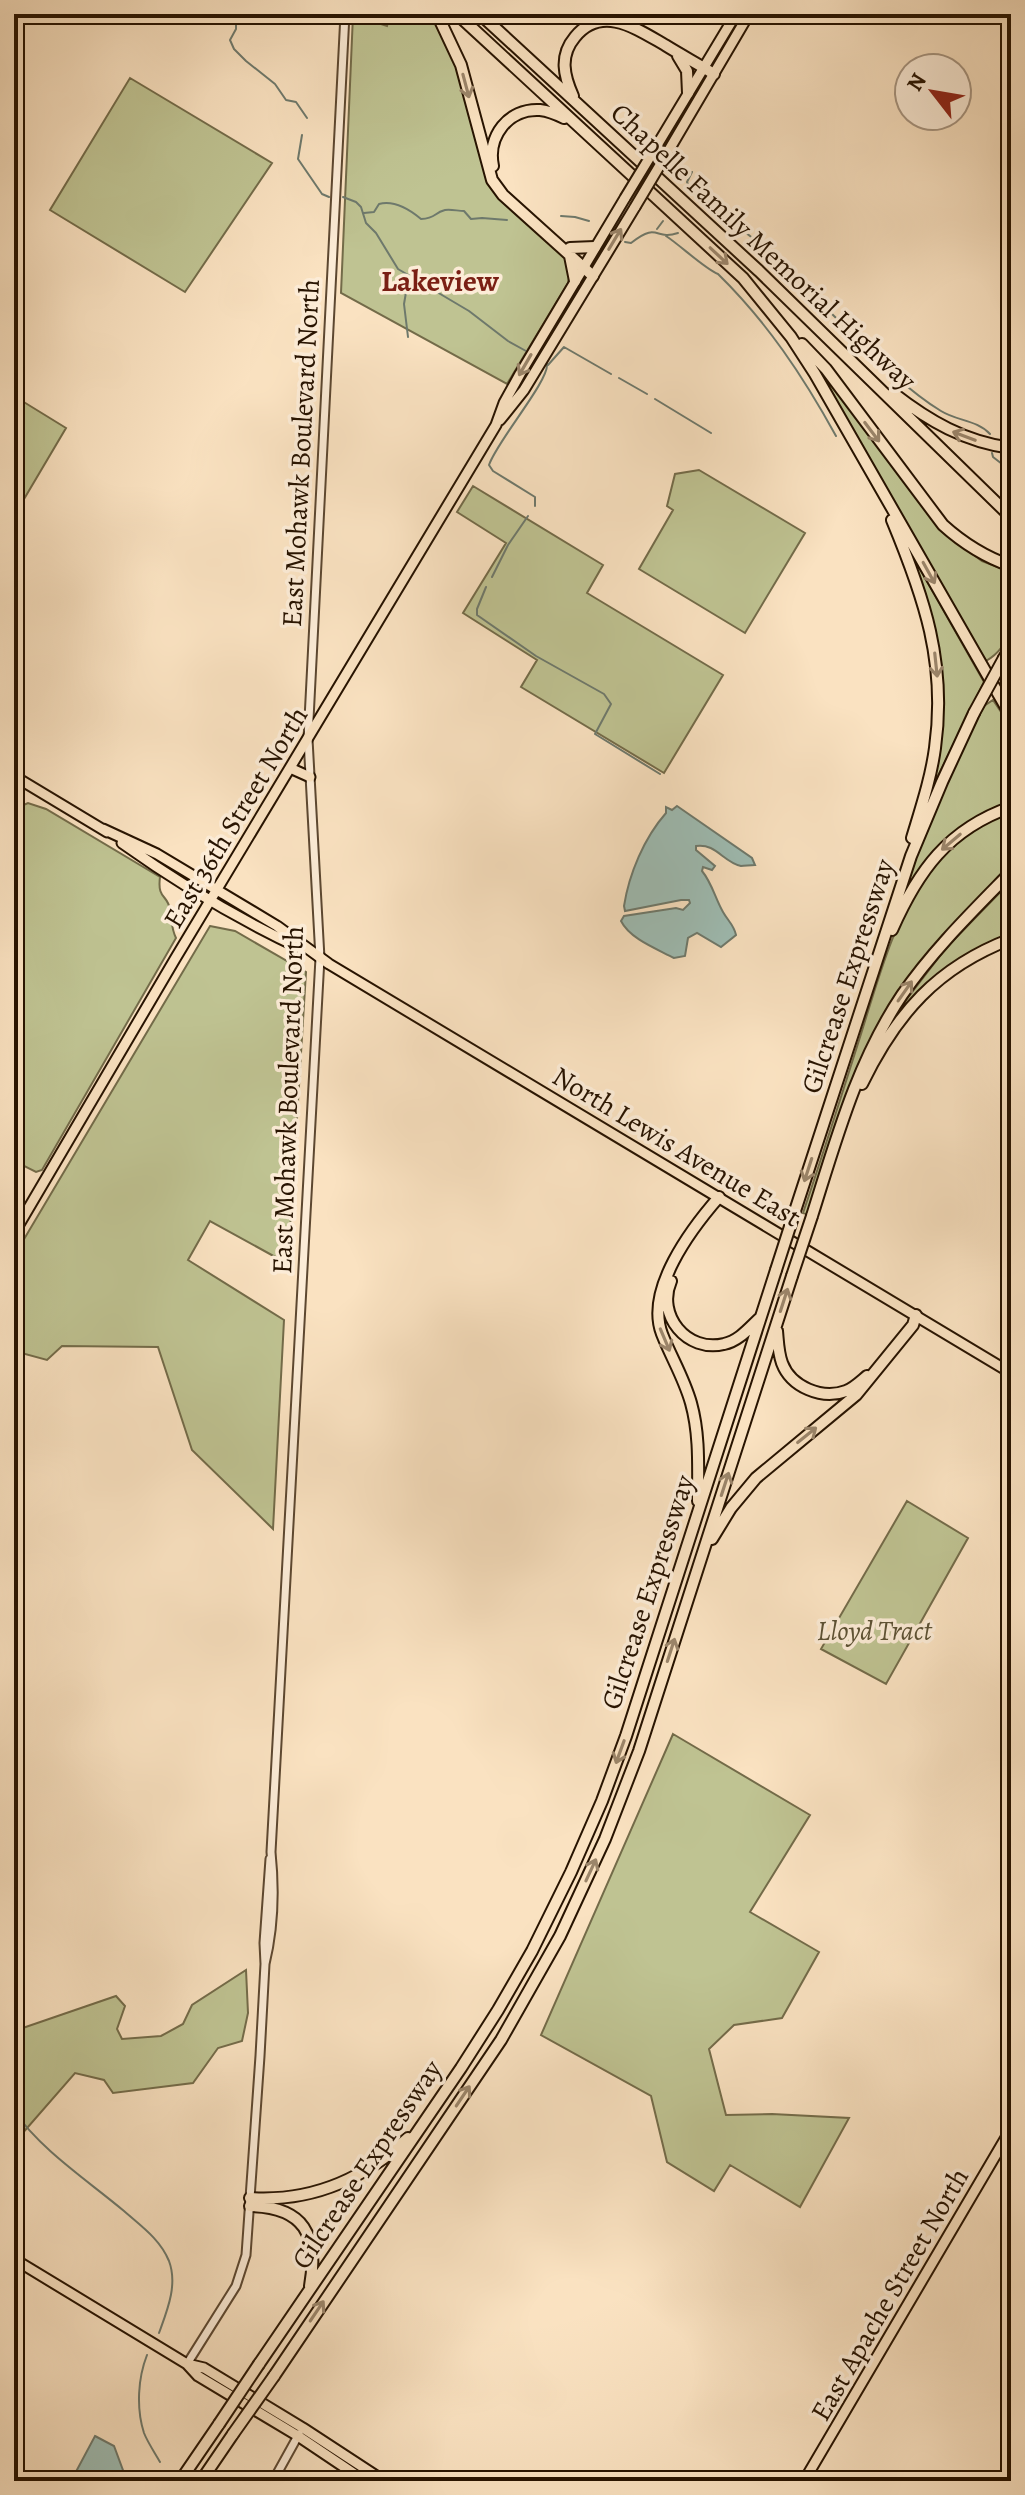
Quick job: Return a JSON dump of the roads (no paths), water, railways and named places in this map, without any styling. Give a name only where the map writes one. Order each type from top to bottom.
[{"type":"highway","points":[[437,14],[461,65],[492,180],[503,195],[570,251],[575,281]]},
{"type":"highway","name":"Chapelle Family Memorial Highway","points":[[457,14],[758,295],[815,374],[1011,716]]},
{"type":"highway","name":"Chapelle Family Memorial Highway","points":[[480,14],[759,271],[1011,517]]},
{"type":"highway","points":[[597,14],[633,20],[715,72]]},
{"type":"highway","points":[[575,102],[565,74],[565,56],[574,38],[591,24],[604,21],[627,23],[704,65]]},
{"type":"highway","points":[[674,51],[687,71],[688,93]]},
{"type":"highway","points":[[574,122],[545,110],[519,113],[499,130],[491,154],[494,171],[504,187],[595,274]]},
{"type":"highway","points":[[570,251],[595,247]]},
{"type":"highway","points":[[758,295],[826,369],[933,514],[955,537],[984,555],[1011,566]]},
{"type":"highway","points":[[854,362],[937,424],[969,439],[1011,448]]},
{"type":"highway","points":[[877,481],[923,599],[933,637],[938,709],[929,779],[879,952]]},
{"type":"highway","name":"Gilcrease Expressway","points":[[180,2481],[479,2040],[515,1980],[577,1858],[626,1736],[868,984],[926,819],[974,713],[1011,647]]},
{"type":"highway","points":[[868,984],[907,896],[930,862],[962,832],[1011,807]]},
{"type":"highway","name":"Gilcrease Expressway","points":[[201,2481],[501,2040],[560,1936],[605,1839],[631,1773],[837,1137],[865,1061],[902,996],[942,944],[1011,872]]},
{"type":"highway","points":[[837,1137],[882,1045],[905,1012],[951,970],[978,953],[1011,939]]},
{"type":"highway","points":[[719,1197],[669,1283],[667,1302],[670,1316],[688,1338],[713,1346],[734,1341],[762,1317]]},
{"type":"highway","points":[[698,1511],[698,1445],[694,1417],[684,1383],[662,1333],[658,1302],[666,1276],[705,1213],[719,1197]]},
{"type":"highway","points":[[777,1324],[779,1354],[789,1375],[811,1391],[833,1393],[853,1388],[868,1375],[916,1315]]},
{"type":"highway","points":[[701,1558],[746,1489],[856,1395],[913,1325],[916,1315]]},
{"type":"highway","points":[[250,2202],[309,2194],[342,2184],[379,2163],[424,2123]]},
{"type":"highway","points":[[250,2202],[282,2210],[296,2219],[305,2231],[314,2257],[308,2292]]},
{"type":"main road","name":"East 36th Street North","points":[[496,425],[520,374],[736,14]]},
{"type":"main road","name":"East 36th Street North","points":[[14,1233],[496,425],[524,390],[749,14]]},
{"type":"main road","points":[[290,768],[310,777]]},
{"type":"main road","name":"North Lewis Avenue East","points":[[14,776],[103,829],[157,854],[271,935],[320,958],[1011,1373]]},
{"type":"main road","name":"East Apache Street North","points":[[804,2481],[1011,2129]]},
{"type":"main road","points":[[14,2259],[187,2364],[204,2368],[300,2432],[365,2481]]},
{"type":"main road","points":[[300,2432],[384,2481]]},
{"type":"street","name":"East Mohawk Boulevard North","points":[[187,2364],[236,2286],[246,2255],[265,1964],[273,1903],[271,1852],[320,958],[308,739],[345,14]]},
{"type":"street","points":[[273,2481],[300,2432]]},
{"type":"water","points":[[677,806],[752,858],[755,865],[741,866],[709,847],[696,846],[696,850],[715,866],[712,870],[703,867],[702,871],[736,935],[721,947],[697,933],[688,938],[685,956],[674,958],[637,938],[621,921],[624,916],[676,908],[683,910],[690,903],[689,900],[681,900],[625,911],[624,906],[644,845],[666,813],[666,807],[672,810]]},
{"type":"water","points":[[95,2436],[114,2446],[127,2481],[71,2481]]},
{"type":"waterway","points":[[236,14],[236,29],[230,40],[234,49],[275,84],[286,100],[296,102],[307,118]]},
{"type":"waterway","points":[[302,135],[298,159],[322,194],[329,197]]},
{"type":"waterway","points":[[691,190],[687,182],[692,172]]},
{"type":"waterway","points":[[343,197],[361,207],[366,223],[376,233],[398,269],[469,311],[526,351]]},
{"type":"waterway","points":[[364,213],[374,212],[379,204],[390,203],[421,219],[450,210],[464,211],[471,219],[507,220]]},
{"type":"waterway","points":[[561,216],[589,221]]},
{"type":"waterway","points":[[720,219],[745,232],[760,245],[911,390],[941,411],[979,426],[990,434]]},
{"type":"waterway","points":[[657,229],[663,221]]},
{"type":"waterway","points":[[625,242],[631,243],[652,232],[664,235],[678,233]]},
{"type":"waterway","points":[[666,236],[718,274],[752,311],[797,371],[836,436]]},
{"type":"waterway","points":[[408,337],[404,304],[409,275]]},
{"type":"waterway","points":[[548,365],[564,347],[611,374]]},
{"type":"waterway","points":[[535,506],[535,497],[493,471],[489,465],[540,384],[547,364]]},
{"type":"waterway","points":[[619,378],[647,394]]},
{"type":"waterway","points":[[655,399],[711,433]]},
{"type":"waterway","points":[[992,453],[1011,471]]},
{"type":"waterway","points":[[492,577],[508,545],[528,516]]},
{"type":"waterway","points":[[486,587],[477,615],[536,656],[604,694],[611,704],[595,734],[660,774]]},
{"type":"waterway","points":[[14,2111],[51,2152],[150,2233],[161,2246],[169,2261],[172,2279],[170,2298],[159,2333]]},
{"type":"waterway","points":[[147,2355],[140,2383],[140,2414],[144,2433],[160,2462]]},
{"type":"district","name":"Lakeview","points":[[440,281]]},
{"type":"park label","name":"Lloyd Tract","points":[[874,1630]]}]
